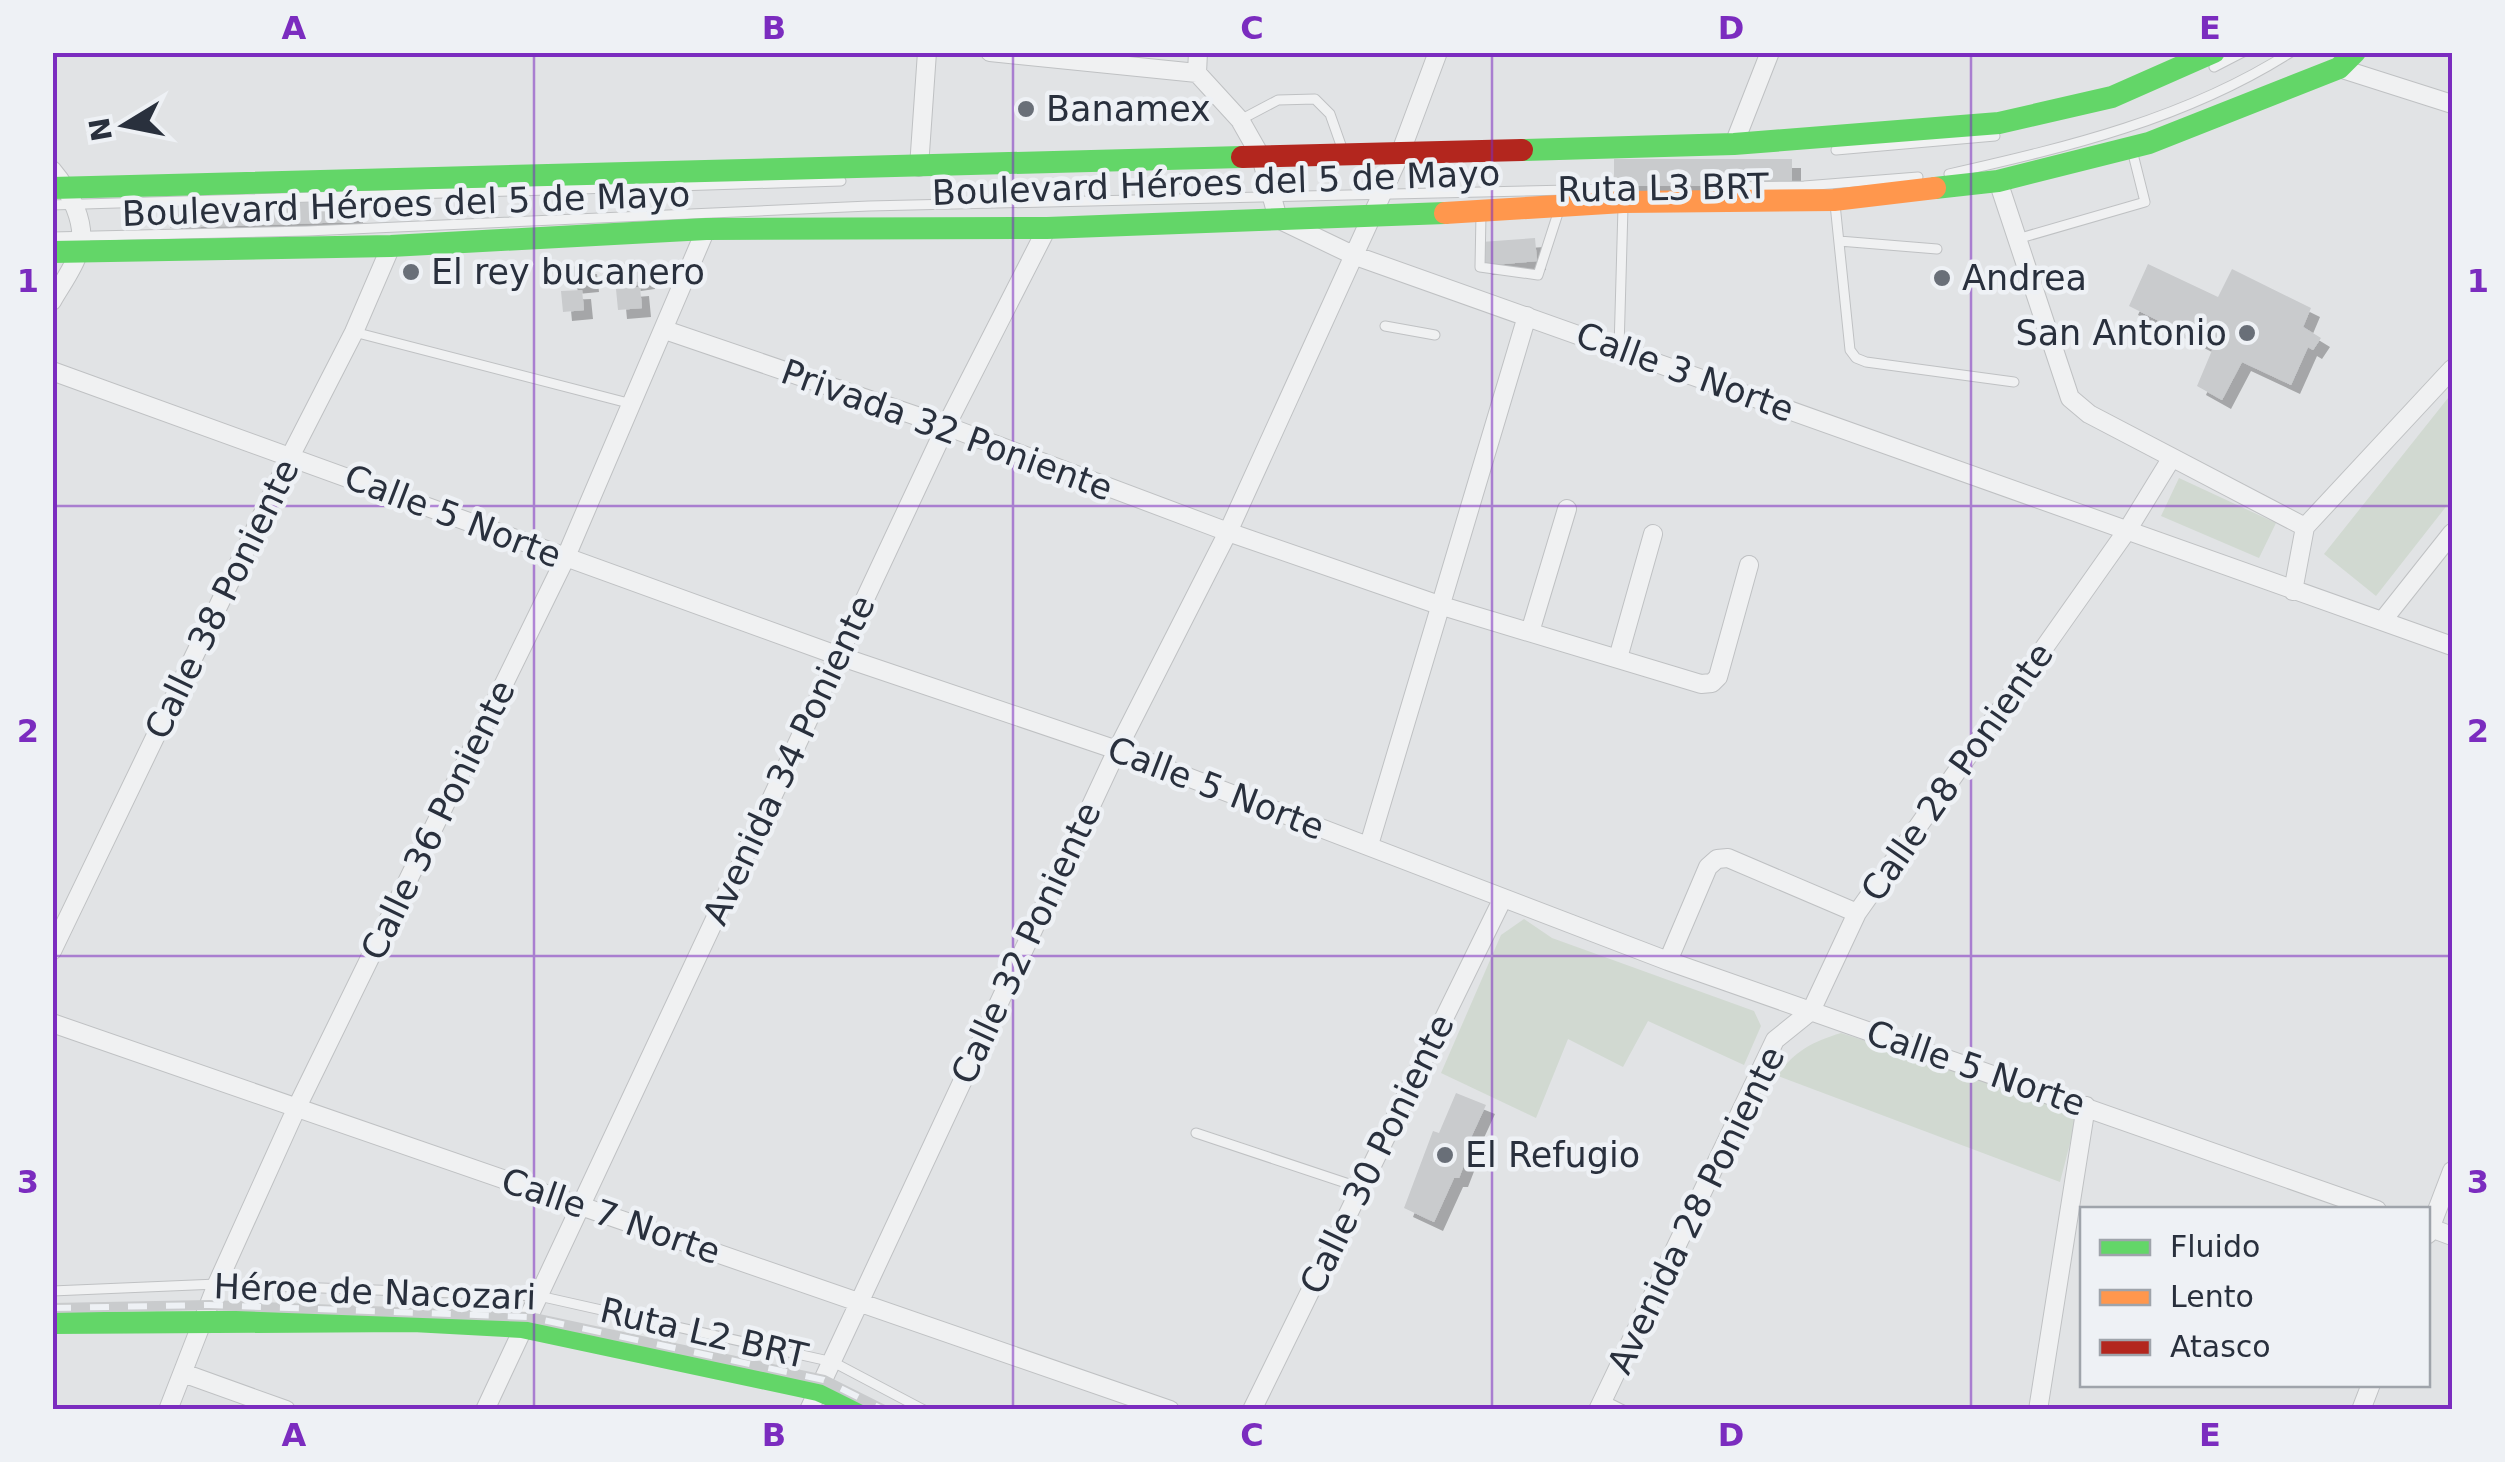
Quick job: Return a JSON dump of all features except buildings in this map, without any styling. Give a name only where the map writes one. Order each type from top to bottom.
[{"type":"main road","name":"Boulevard Héroes del 5 de Mayo","points":[[60,191],[919,172],[1734,144],[1999,123],[2112,97],[2214,52]]},
{"type":"main road","name":"Boulevard Héroes del 5 de Mayo","points":[[52,252],[80,244],[390,246],[706,229],[1047,228],[1370,218],[1560,206],[1625,196],[1834,200],[1998,181],[2132,147],[2364,52]]},
{"type":"main road","name":"Héroe de Nacozari","points":[[52,1324],[202,1320],[522,1327],[864,1410]]},
{"type":"street","points":[[919,172],[928,52]]},
{"type":"street","points":[[990,52],[1197,73],[1240,120],[1262,160],[1278,219]]},
{"type":"street","points":[[1197,73],[1198,52]]},
{"type":"street","name":"Calle 32 Poniente","points":[[814,1400],[1116,750],[1228,532],[1398,157],[1438,52]]},
{"type":"street","points":[[1734,144],[1770,52]]},
{"type":"street","points":[[2347,60],[2452,104]]},
{"type":"street","points":[[1998,181],[2070,398],[2089,414],[2171,459],[2305,526]]},
{"type":"street","points":[[52,301],[80,244],[60,191]]},
{"type":"street","name":"Calle 3 Norte","points":[[1278,219],[1353,254],[2452,646]]},
{"type":"street","name":"Avenida 34 Poniente","points":[[485,1410],[946,426],[1047,228]]},
{"type":"street","name":"Calle 36 Poniente","points":[[168,1410],[216,1284],[298,1107],[566,558],[706,229]]},
{"type":"street","name":"Calle 38 Poniente","points":[[52,951],[354,332],[390,246]]},
{"type":"street","points":[[1369,846],[1527,316]]},
{"type":"street","name":"Privada 32 Poniente","points":[[665,330],[946,426],[1228,532],[1438,605],[1701,684],[1712,683],[1718,676],[1749,566]]},
{"type":"street","points":[[2294,591],[2305,526],[2452,369]]},
{"type":"street","name":"Calle 5 Norte","points":[[52,370],[839,656],[1116,750],[1668,961],[2369,1207]]},
{"type":"street","name":"Calle 28 Poniente","points":[[1668,961],[1708,868],[1717,859],[1728,858],[1857,913],[2128,529],[2171,459]]},
{"type":"street","points":[[1530,632],[1567,509]]},
{"type":"street","points":[[2383,620],[2452,533]]},
{"type":"street","points":[[1618,658],[1654,534]]},
{"type":"street","name":"Calle 30 Poniente","points":[[1252,1410],[1503,898]]},
{"type":"street","name":"Avenida 28 Poniente","points":[[1600,1405],[1775,1040],[1810,1011],[1857,913]]},
{"type":"street","name":"Calle 7 Norte","points":[[52,1023],[1170,1410]]},
{"type":"street","points":[[2038,1410],[2086,1106]]},
{"type":"street","points":[[2430,1225],[2452,1171]]},
{"type":"street","points":[[184,1374],[286,1410]]},
{"type":"lane","points":[[2200,74],[2243,52]]},
{"type":"lane","points":[[1945,174],[2080,144],[2163,116],[2261,72],[2291,52]]},
{"type":"lane","points":[[2089,115],[2163,87]]},
{"type":"lane","points":[[1240,120],[1278,100],[1315,99],[1330,114],[1344,155]]},
{"type":"lane","points":[[1826,150],[1984,138],[2036,127]]},
{"type":"lane","points":[[2017,239],[2145,202],[2132,147]]},
{"type":"lane","name":"Ruta L3 BRT","points":[[1262,160],[1767,154]]},
{"type":"lane","name":"Ruta L3 BRT","points":[[1725,188],[1928,176]]},
{"type":"lane","points":[[60,191],[861,180]]},
{"type":"lane","name":"Ruta L3 BRT","points":[[52,238],[80,244],[869,206],[1380,194],[1625,196]]},
{"type":"lane","points":[[1619,349],[1625,196]]},
{"type":"lane","points":[[1834,200],[1850,350],[1856,358],[2014,382]]},
{"type":"lane","points":[[1481,211],[1480,267],[1538,274],[1560,206]]},
{"type":"lane","points":[[1838,241],[1937,249]]},
{"type":"lane","points":[[1385,326],[1435,335]]},
{"type":"lane","points":[[354,332],[632,404]]},
{"type":"lane","points":[[1196,1132],[1361,1188]]},
{"type":"lane","name":"Ruta L2 BRT","points":[[52,1291],[216,1284],[539,1296],[833,1362],[924,1410]]},
{"type":"lane","points":[[1600,1405],[1624,1410]]},
{"type":"shaded area","points":[[2452,393],[2452,499],[2376,596],[2324,554]]},
{"type":"shaded area","points":[[2179,478],[2276,523],[2259,558],[2161,516]]},
{"type":"shaded area","points":[[1524,919],[1552,938],[1754,1011],[1761,1026],[1744,1065],[1648,1021],[1623,1067],[1568,1039],[1536,1118],[1441,1073],[1501,935]]},
{"type":"shaded area","points":[[1841,1033],[2067,1106],[2076,1120],[2060,1182],[1778,1076],[1805,1048]]},
{"type":"railway","points":[[52,1308],[209,1305],[529,1317],[824,1380],[884,1410]]},
{"type":"traffic: fast","points":[[1522,150],[1734,144],[1999,123],[2112,97],[2214,52]]},
{"type":"traffic: fast","points":[[1935,188],[1998,181],[2149,143],[2339,68],[2355,52]]},
{"type":"traffic: fast","points":[[52,188],[1242,157]]},
{"type":"traffic: fast","points":[[52,252],[391,246],[706,229],[1047,228],[1445,213]]},
{"type":"traffic: fast","points":[[52,1323],[413,1321],[522,1327],[818,1390],[864,1410]]},
{"type":"traffic: slow","points":[[1445,213],[1623,202],[1834,200],[1935,188]]},
{"type":"traffic: jam","points":[[1242,157],[1522,150]]},
{"type":"place","name":"Banamex","points":[[1026,109]]},
{"type":"place","name":"El rey bucanero","points":[[411,272]]},
{"type":"place","name":"Andrea","points":[[1942,278]]},
{"type":"place","name":"San Antonio","points":[[2247,333]]},
{"type":"place","name":"El Refugio","points":[[1445,1155]]}]
